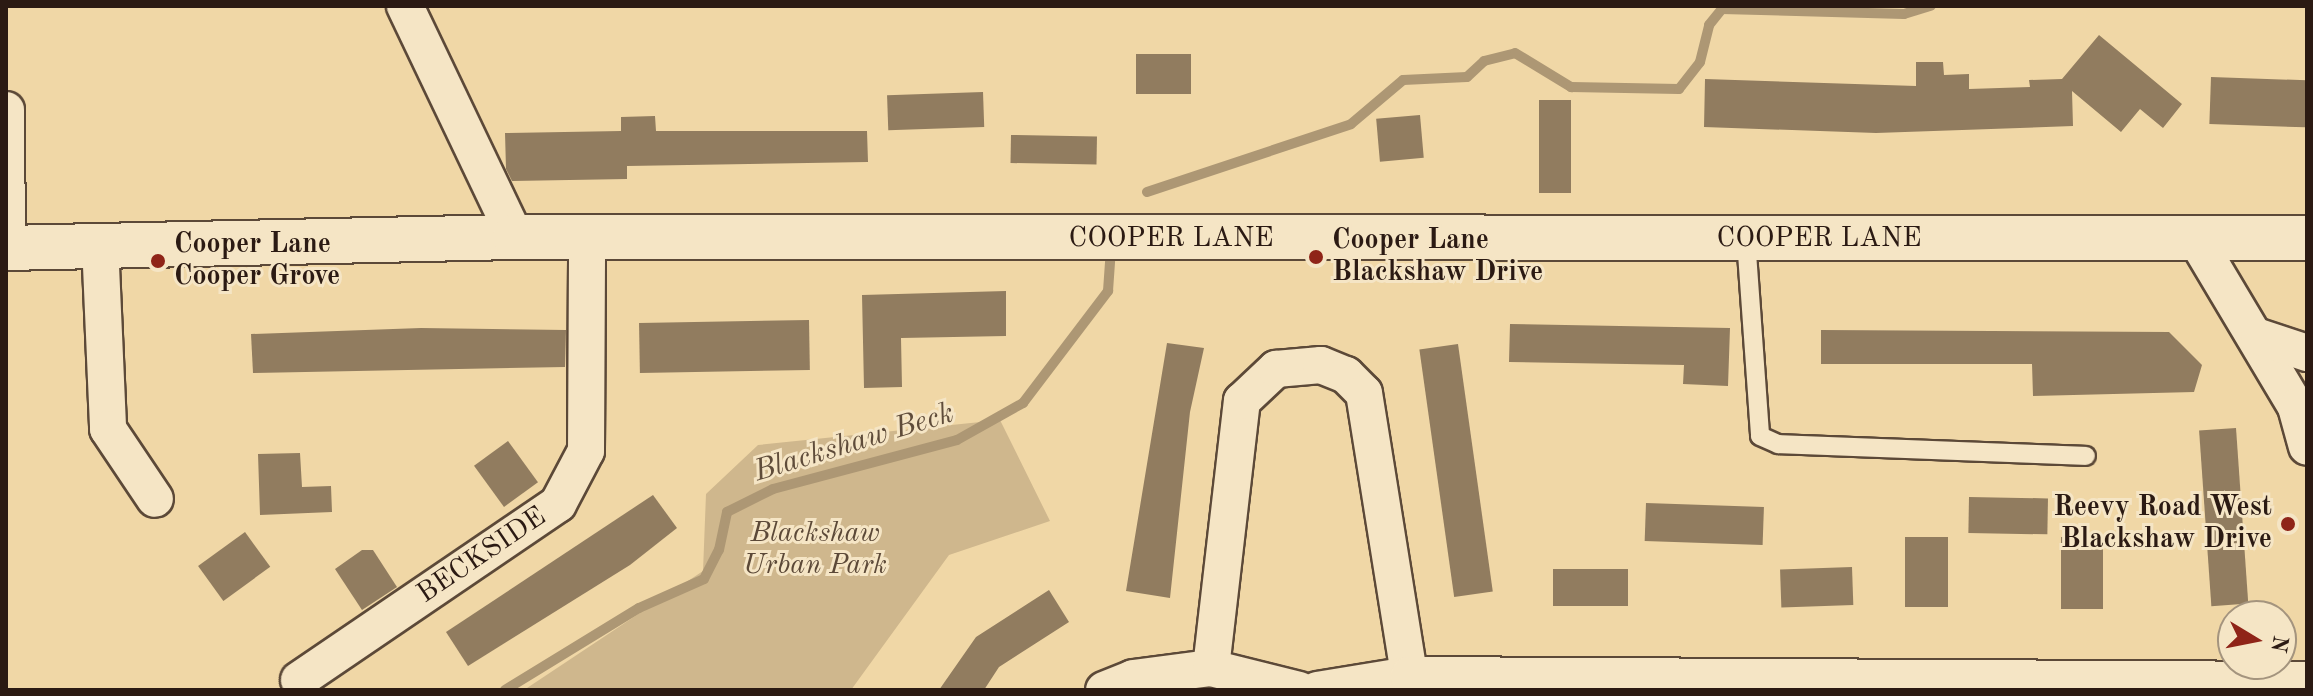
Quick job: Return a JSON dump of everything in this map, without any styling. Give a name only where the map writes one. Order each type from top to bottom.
[{"type":"main road","name":"COOPER LANE","points":[[6,248],[100,243],[515,237],[2307,238]]},
{"type":"street","points":[[405,6],[515,237]]},
{"type":"street","points":[[6,110],[6,248]]},
{"type":"street","name":"BECKSIDE","points":[[299,680],[558,504],[586,451],[587,239]]},
{"type":"street","points":[[2196,239],[2259,337],[2296,407],[2307,447]]},
{"type":"street","points":[[100,243],[108,429],[155,499]]},
{"type":"street","points":[[2259,337],[2307,353]]},
{"type":"street","points":[[1211,668],[1242,401],[1276,369],[1321,365],[1346,375],[1364,393],[1409,675]]},
{"type":"street","points":[[1104,690],[1133,678],[1211,668],[1298,690]]},
{"type":"street","points":[[1317,690],[1409,675],[2001,684],[2307,680]]},
{"type":"lane","points":[[1746,239],[1760,436],[1778,444],[2086,456]]},
{"type":"green space","name":"Blackshaw Urban Park","points":[[1000,420],[1050,521],[949,555],[851,690],[524,690],[703,571],[706,494],[758,445]]},
{"type":"building","points":[[2099,35],[2182,104],[2163,128],[2140,109],[2121,132],[2072,91],[2073,126],[1876,133],[1704,127],[1705,79],[1916,86],[1916,62],[1943,62],[1944,75],[1969,74],[1969,89],[2030,87],[2029,80],[2062,79]]},
{"type":"building","points":[[1136,54],[1191,54],[1191,94],[1136,94]]},
{"type":"building","points":[[2211,77],[2307,80],[2305,127],[2209,124]]},
{"type":"building","points":[[983,92],[984,127],[888,130],[887,95]]},
{"type":"building","points":[[1539,100],[1571,100],[1571,193],[1539,193]]},
{"type":"building","points":[[1420,115],[1424,158],[1380,162],[1376,119]]},
{"type":"building","points":[[655,116],[656,131],[867,131],[868,162],[627,166],[627,179],[512,181],[506,169],[505,133],[621,131],[621,117]]},
{"type":"building","points":[[1011,135],[1097,137],[1096,164],[1011,163]]},
{"type":"building","points":[[1006,291],[1006,336],[901,338],[902,387],[864,388],[862,295]]},
{"type":"building","points":[[809,320],[810,370],[640,373],[639,323]]},
{"type":"building","points":[[1510,324],[1730,328],[1728,386],[1683,384],[1684,365],[1509,362]]},
{"type":"building","points":[[421,328],[566,330],[565,367],[253,373],[251,334]]},
{"type":"building","points":[[1821,330],[2169,332],[2202,365],[2194,392],[2033,396],[2032,364],[1821,364]]},
{"type":"building","points":[[1167,343],[1204,348],[1190,412],[1170,598],[1126,591]]},
{"type":"building","points":[[1458,344],[1493,592],[1454,597],[1419,349]]},
{"type":"building","points":[[2236,428],[2248,600],[2217,600],[2217,606],[2211,606],[2199,431]]},
{"type":"building","points":[[508,441],[538,482],[504,507],[474,466]]},
{"type":"building","points":[[300,453],[302,487],[331,486],[332,512],[260,515],[258,454]]},
{"type":"building","points":[[653,495],[677,528],[630,565],[468,666],[446,632]]},
{"type":"building","points":[[1969,497],[2048,498],[2047,534],[1968,533]]},
{"type":"building","points":[[1646,503],[1764,507],[1763,545],[1645,541]]},
{"type":"building","points":[[245,532],[270,567],[223,601],[198,566]]},
{"type":"building","points":[[1905,537],[1948,537],[1948,607],[1905,607]]},
{"type":"building","points":[[2061,537],[2103,537],[2103,609],[2061,609]]},
{"type":"building","points":[[362,550],[373,550],[397,587],[362,610],[335,569]]},
{"type":"building","points":[[1852,567],[1853,605],[1781,607],[1780,570]]},
{"type":"building","points":[[1553,569],[1628,569],[1628,606],[1553,606]]},
{"type":"building","points":[[1049,590],[1069,622],[999,667],[984,690],[939,690],[976,637]]},
{"type":"waterway","name":"Blackshaw Beck","points":[[1147,192],[1351,124],[1403,80],[1467,77],[1484,61],[1515,53],[1571,87],[1679,89],[1700,62],[1709,25],[1722,9],[1904,14],[1931,6]]},
{"type":"waterway","name":"Blackshaw Beck","points":[[505,690],[639,608],[704,579],[719,550],[727,512],[773,489],[957,440],[1023,403],[1108,291],[1110,261]]},
{"type":"place","name":"Cooper Lane Blackshaw Drive","points":[[1316,257]]},
{"type":"place","name":"Cooper Lane Cooper Grove","points":[[158,261]]},
{"type":"place","name":"Reevy Road West Blackshaw Drive","points":[[2288,524]]}]
